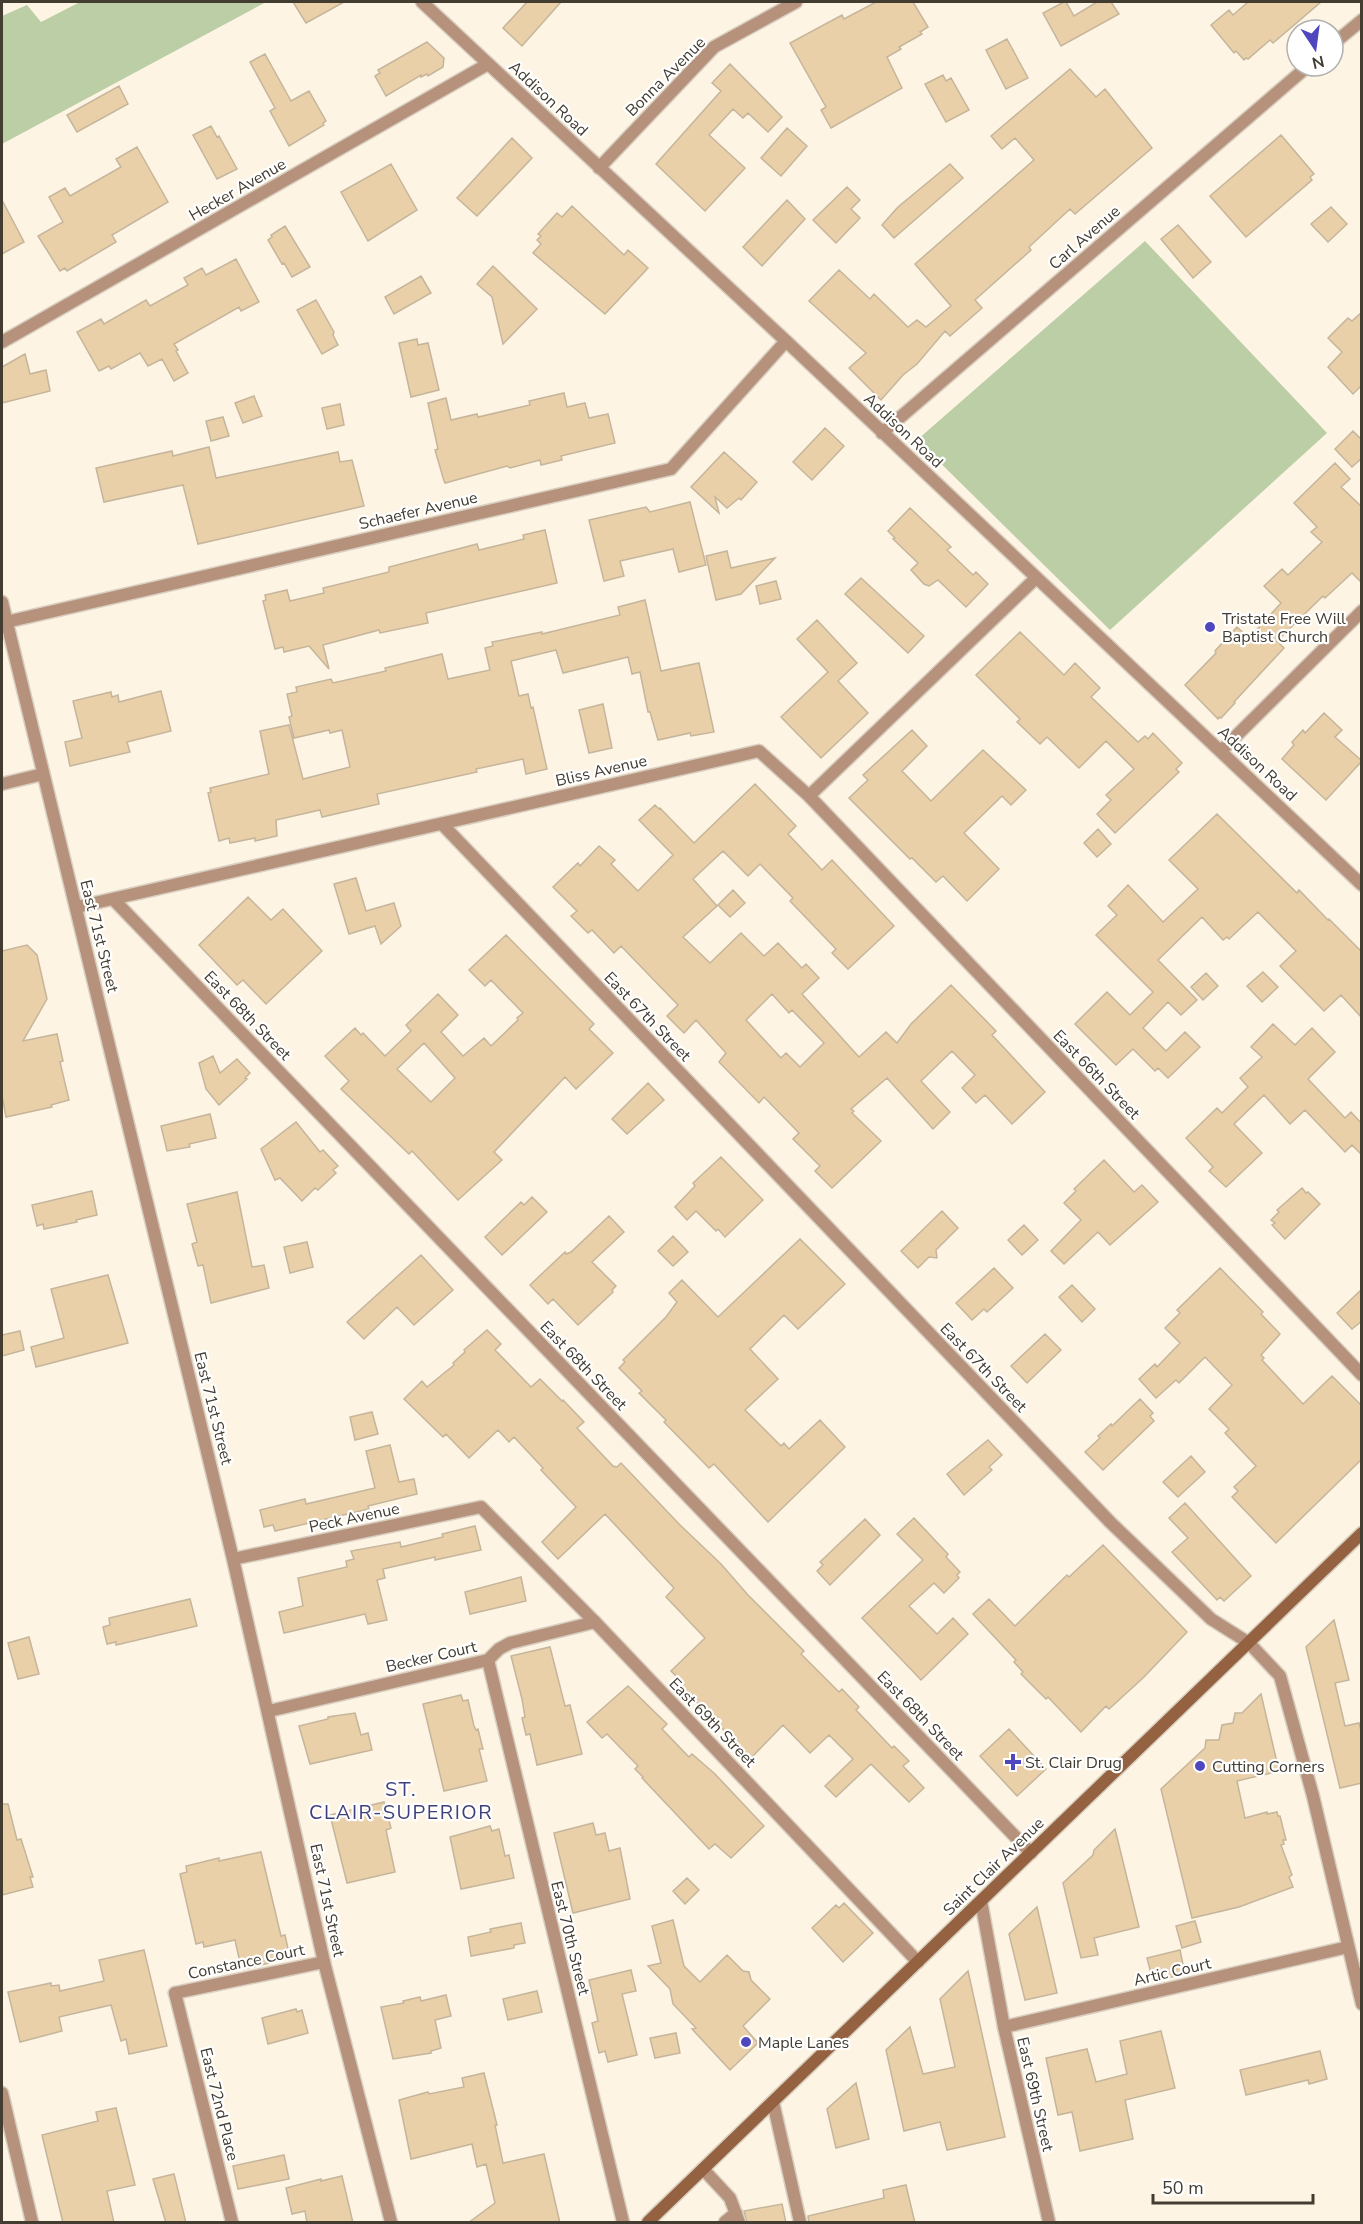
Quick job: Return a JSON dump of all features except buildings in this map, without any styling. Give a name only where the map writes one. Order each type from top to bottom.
[{"type":"main road","name":"Saint Clair Avenue","points":[[648,2223],[1362,1533]]},
{"type":"street","name":"Addison Road","points":[[422,2],[786,341],[1362,885]]},
{"type":"street","name":"Bonna Avenue","points":[[598,168],[714,47],[796,2]]},
{"type":"street","points":[[1345,34],[1362,20]]},
{"type":"street","name":"Hecker Avenue","points":[[2,342],[488,64]]},
{"type":"street","name":"Carl Avenue","points":[[882,433],[1294,78]]},
{"type":"street","name":"Schaefer Avenue","points":[[6,622],[671,469],[786,341]]},
{"type":"street","points":[[809,796],[1036,578]]},
{"type":"street","name":"East 71st Street","points":[[2,602],[269,1711],[324,1962],[391,2223]]},
{"type":"street","points":[[1221,751],[1362,611]]},
{"type":"street","name":"Bliss Avenue","points":[[77,908],[759,751],[809,796]]},
{"type":"street","points":[[2,784],[44,774]]},
{"type":"street","name":"East 66th Street","points":[[809,796],[1362,1375]]},
{"type":"street","name":"East 67th Street","points":[[442,824],[1110,1522],[1211,1619],[1249,1643],[1280,1676],[1362,2004]]},
{"type":"street","name":"East 68th Street","points":[[114,900],[1031,1853]]},
{"type":"street","name":"Peck Avenue","points":[[233,1559],[481,1508]]},
{"type":"street","name":"East 69th Street","points":[[481,1508],[595,1622],[918,1962]]},
{"type":"street","name":"Becker Court","points":[[269,1711],[488,1660],[499,1649],[510,1643],[595,1622]]},
{"type":"street","name":"East 70th Street","points":[[488,1660],[623,2223]]},
{"type":"street","name":"East 69th Street","points":[[981,1901],[1004,2027],[1049,2223]]},
{"type":"street","name":"Artic Court","points":[[1004,2027],[1348,1947]]},
{"type":"street","name":"Constance Court","points":[[175,1993],[324,1962]]},
{"type":"street","name":"East 72nd Place","points":[[175,1993],[232,2223]]},
{"type":"street","points":[[2,2093],[32,2223]]},
{"type":"street","points":[[773,2102],[800,2223]]},
{"type":"street","points":[[703,2169],[730,2198],[738,2218],[725,2223]]},
{"type":"green space","points":[[80,2],[266,2],[2,144],[2,16],[27,5],[41,22]]},
{"type":"green space","points":[[1145,241],[1327,433],[1110,630],[917,440]]},
{"type":"place","name":"Tristate Free Will Baptist Church","points":[[1210,627]]},
{"type":"place","name":"St. Clair Drug","points":[[1013,1762]]},
{"type":"place","name":"Cutting Corners","points":[[1200,1766]]},
{"type":"place","name":"Maple Lanes","points":[[746,2042]]},
{"type":"district","name":"ST. CLAIR-SUPERIOR","points":[[401,1800]]}]
